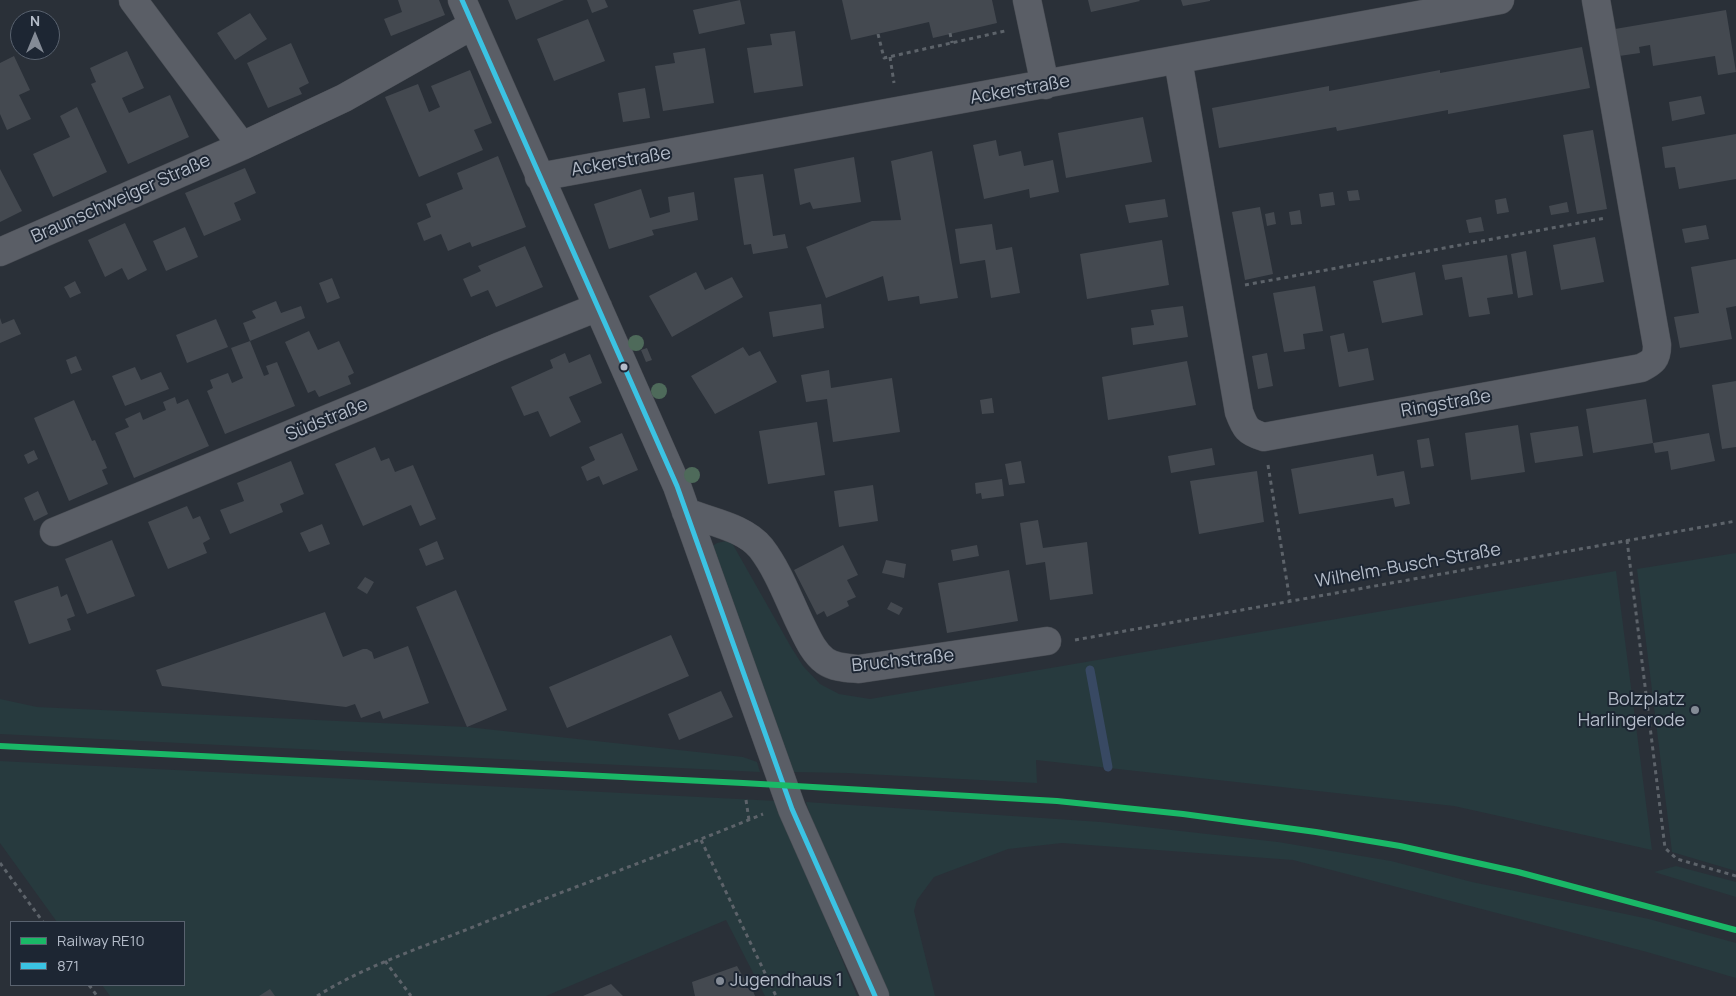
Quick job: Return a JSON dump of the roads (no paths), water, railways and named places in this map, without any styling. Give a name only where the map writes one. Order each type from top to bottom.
[{"type":"street","points":[[133,0],[242,146]]},
{"type":"street","points":[[462,0],[677,486],[792,809],[874,996]]},
{"type":"street","name":"Ackerstraße","points":[[539,177],[1178,60],[1385,10],[1500,0]]},
{"type":"street","name":"Ringstraße","points":[[1178,60],[1239,412],[1246,428],[1264,437],[1641,368],[1652,363],[1657,356],[1658,345],[1596,0]]},
{"type":"street","points":[[1030,12],[1045,85]]},
{"type":"street","name":"Braunschweiger Straße","points":[[0,252],[242,146],[344,98],[473,25]]},
{"type":"street","name":"Südstraße","points":[[54,532],[598,307]]},
{"type":"street","name":"Bruchstraße","points":[[686,512],[745,534],[760,547],[774,568],[813,648],[826,662],[838,667],[858,669],[1047,641]]},
{"type":"waterway","points":[[1090,670],[1108,767]]},
{"type":"rail line","name":"RE10","points":[[0,746],[743,783],[1057,801],[1183,814],[1316,832],[1400,846],[1518,872],[1736,930]]},
{"type":"place","name":"Bolzplatz Harlingerode","points":[[1695,710]]},
{"type":"place","name":"Jugendhaus 1","points":[[720,981]]}]
